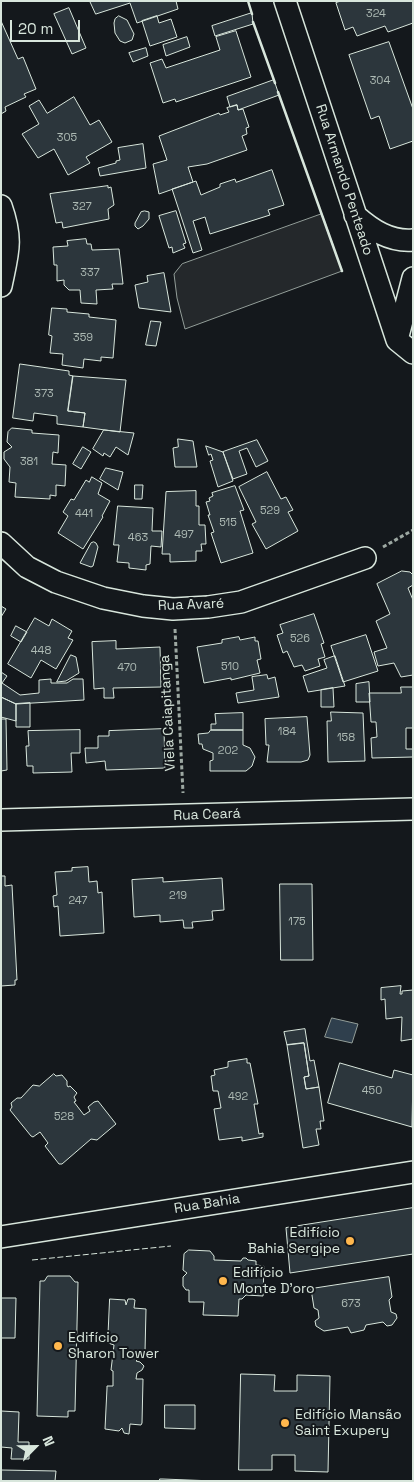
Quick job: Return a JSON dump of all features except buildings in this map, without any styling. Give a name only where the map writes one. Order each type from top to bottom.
[{"type":"street","name":"Rua Armando Penteado","points":[[285,1],[355,215],[405,347]]},
{"type":"street","points":[[1,206],[8,226],[9,247],[1,286]]},
{"type":"street","points":[[355,215],[367,226],[382,235],[399,240],[413,240]]},
{"type":"street","points":[[405,347],[413,278]]},
{"type":"street","name":"Rua Avaré","points":[[1,543],[27,567],[56,582],[103,598],[143,606],[173,609],[208,607],[241,602],[365,558]]},
{"type":"street","name":"Rua Ceará","points":[[1,820],[413,809]]},
{"type":"street","name":"Rua Bahia","points":[[1,1237],[413,1172]]},
{"type":"path","points":[[365,558],[413,530]]},
{"type":"path","name":"Viela Caiapitanga","points":[[173,609],[184,815]]},
{"type":"shaded area","points":[[322,214],[342,271],[185,329],[177,298],[174,274],[182,264]]},
{"type":"water","points":[[332,1018],[358,1024],[352,1043],[325,1037]]},
{"type":"fence","points":[[32,1260],[171,1246]]},
{"type":"wall","points":[[248,1],[252,14]]},
{"type":"wall","points":[[253,22],[275,83]]},
{"type":"wall","points":[[278,92],[342,271]]},
{"type":"place","name":"Edifício Bahia Sergipe","points":[[350,1241]]},
{"type":"place","name":"Edifício Monte D'oro","points":[[223,1281]]},
{"type":"place","name":"Edifício Sharon Tower","points":[[58,1346]]},
{"type":"place","name":"Edifício Mansão Saint Exupery","points":[[285,1423]]}]
